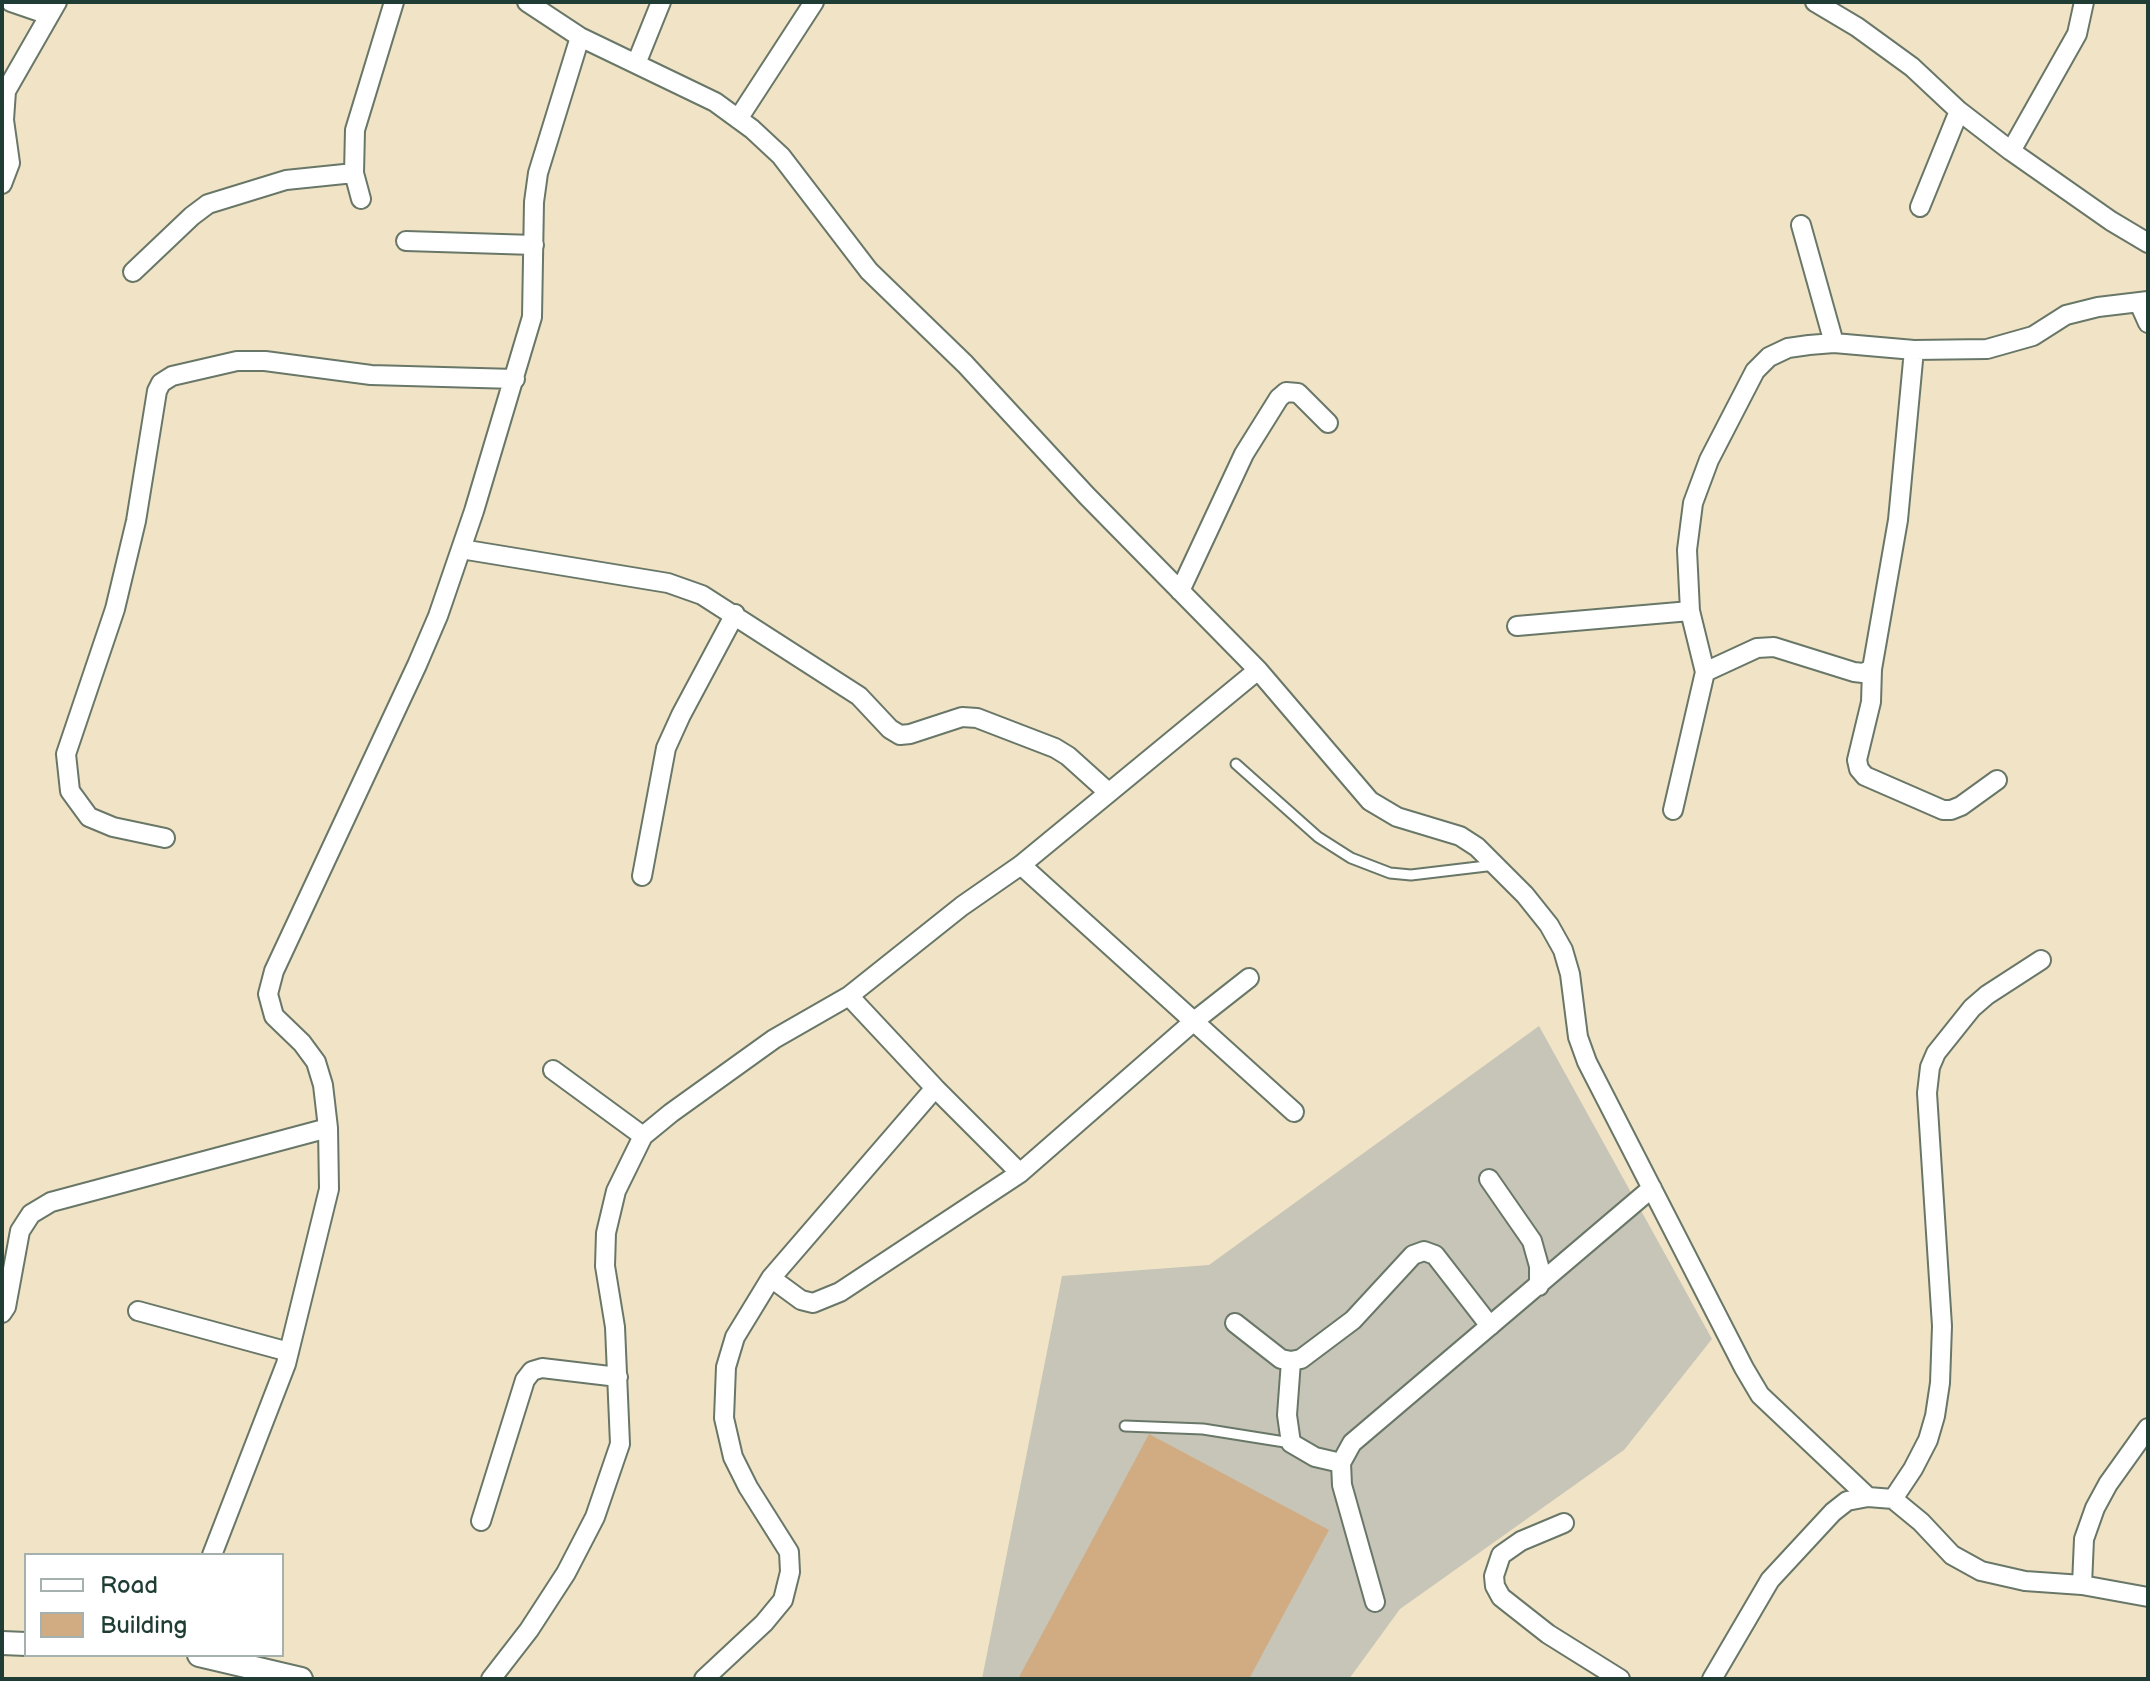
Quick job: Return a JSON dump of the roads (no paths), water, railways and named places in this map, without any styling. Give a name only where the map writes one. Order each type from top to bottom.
[{"type":"street","points":[[2,184],[10,163],[3,104],[6,91],[53,9],[11,2]]},
{"type":"street","points":[[361,199],[354,173],[355,130],[394,2]]},
{"type":"street","points":[[527,2],[580,37],[715,102],[781,156],[869,271],[965,364],[1258,670],[1370,801],[1397,817],[1460,836],[1477,847],[1525,895],[1549,925],[1563,950],[1570,974],[1575,1018],[1587,1062],[1760,1395],[1868,1497]]},
{"type":"street","points":[[636,64],[661,2]]},
{"type":"street","points":[[738,119],[814,2]]},
{"type":"street","points":[[1815,2],[1857,27],[1912,67],[1959,111],[2011,151],[2148,243]]},
{"type":"street","points":[[2011,151],[2077,34],[2084,2]]},
{"type":"street","points":[[213,1553],[289,1352],[329,1189],[328,1128],[323,1085],[316,1062],[302,1043],[274,1016],[268,994],[274,971],[417,665],[461,549],[532,317],[534,202],[538,173],[580,37]]},
{"type":"street","points":[[1920,207],[1959,111]]},
{"type":"street","points":[[133,272],[208,204],[286,180],[354,173]]},
{"type":"street","points":[[1801,225],[1834,343]]},
{"type":"street","points":[[406,241],[534,245]]},
{"type":"street","points":[[1673,810],[1705,672],[1690,611],[1687,550],[1693,503],[1709,460],[1755,371],[1769,357],[1788,348],[1834,343],[1914,350],[1987,349],[2033,336],[2066,315],[2098,307],[2143,302],[2148,323]]},
{"type":"street","points":[[1914,350],[1898,520],[1872,669],[1871,702],[1857,760],[1865,776],[1943,810],[1951,810],[1997,780]]},
{"type":"street","points":[[165,838],[113,827],[89,817],[70,791],[66,763],[66,754],[115,609],[136,521],[157,391],[161,383],[184,372],[237,361],[265,361],[371,375],[515,379]]},
{"type":"street","points":[[1180,591],[1244,454],[1279,398],[1286,392],[1298,393],[1328,423]]},
{"type":"street","points":[[461,549],[668,583],[702,595],[859,696],[890,729],[900,735],[962,717],[977,718],[1055,748],[1108,792]]},
{"type":"street","points":[[1517,626],[1690,611]]},
{"type":"street","points":[[642,876],[666,748],[735,614]]},
{"type":"street","points":[[1705,672],[1757,648],[1774,647],[1854,672],[1863,673],[1872,669]]},
{"type":"street","points":[[491,1679],[529,1630],[566,1573],[595,1517],[620,1444],[615,1327],[605,1266],[606,1233],[616,1191],[643,1136],[774,1039],[849,996],[962,906],[1021,865],[1258,670]]},
{"type":"street","points":[[1021,865],[1294,1112]]},
{"type":"street","points":[[1893,1499],[1928,1440],[1940,1383],[1942,1326],[1927,1093],[1930,1067],[1936,1053],[1972,1008],[2041,960]]},
{"type":"street","points":[[771,1278],[801,1300],[813,1303],[840,1292],[1020,1173],[1193,1022],[1249,978]]},
{"type":"street","points":[[849,996],[1020,1173]]},
{"type":"street","points":[[553,1070],[643,1136]]},
{"type":"street","points":[[704,1679],[764,1623],[783,1600],[790,1572],[789,1552],[738,1467],[724,1418],[726,1367],[735,1337],[771,1278],[935,1088]]},
{"type":"street","points":[[2,1313],[6,1307],[20,1231],[31,1214],[51,1202],[328,1128]]},
{"type":"street","points":[[1489,1179],[1532,1241],[1539,1266],[1539,1286]]},
{"type":"street","points":[[1375,1602],[1342,1485],[1341,1463],[1352,1443],[1652,1188]]},
{"type":"street","points":[[1235,1323],[1281,1359],[1301,1359],[1353,1320],[1413,1255],[1424,1251],[1435,1255],[1490,1326]]},
{"type":"street","points":[[138,1311],[289,1352]]},
{"type":"street","points":[[1291,1361],[1287,1415],[1291,1443],[1315,1457],[1341,1463]]},
{"type":"street","points":[[481,1521],[525,1380],[532,1371],[542,1368],[618,1377]]},
{"type":"street","points":[[2082,1585],[2084,1539],[2095,1508],[2108,1484],[2148,1428]]},
{"type":"street","points":[[1712,1679],[1770,1580],[1833,1512],[1847,1501],[1868,1497],[1893,1499],[1921,1522],[1952,1555],[1981,1571],[2025,1581],[2082,1585],[2148,1597]]},
{"type":"street","points":[[1564,1523],[1521,1541],[1501,1555],[1494,1576],[1495,1586],[1501,1597],[1548,1634],[1620,1679]]},
{"type":"street","points":[[2,1643],[24,1644]]},
{"type":"street","points":[[208,1657],[301,1679]]},
{"type":"lane","points":[[1236,764],[1318,837],[1351,858],[1390,873],[1411,875],[1495,865]]},
{"type":"lane","points":[[1125,1426],[1203,1429],[1291,1443]]}]
